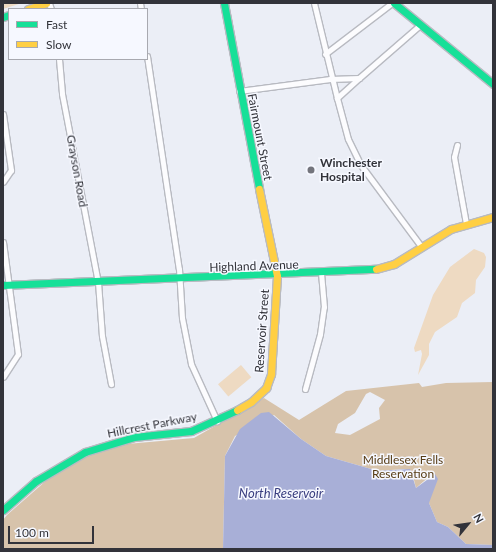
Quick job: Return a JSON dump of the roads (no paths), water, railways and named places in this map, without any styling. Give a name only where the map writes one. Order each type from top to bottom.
[{"type":"street","points":[[31,8],[46,3]]},
{"type":"street","name":"Fairmount Street","points":[[224,3],[239,91],[276,276]]},
{"type":"street","points":[[314,3],[326,54],[330,79],[354,154],[421,246]]},
{"type":"street","points":[[326,54],[393,3],[493,84]]},
{"type":"street","points":[[336,98],[420,25]]},
{"type":"street","name":"Grayson Road","points":[[59,60],[62,94],[98,282],[102,336],[111,384]]},
{"type":"street","points":[[148,60],[179,279],[182,318],[191,364],[217,421]]},
{"type":"street","points":[[239,91],[330,79],[360,78]]},
{"type":"street","points":[[3,114],[11,170],[3,182]]},
{"type":"street","points":[[458,145],[454,157],[466,224]]},
{"type":"street","name":"Highland Avenue","points":[[6,285],[321,275],[380,269],[394,264],[421,246],[466,224],[493,217]]},
{"type":"street","points":[[3,242],[6,285],[18,354],[3,377]]},
{"type":"street","points":[[305,389],[320,334],[324,307],[321,275]]},
{"type":"street","name":"Reservoir Street","points":[[266,388],[272,374],[276,276]]},
{"type":"street","name":"Hillcrest Parkway","points":[[3,510],[36,481],[85,452],[134,438],[191,431],[217,421],[251,402],[266,388]]},
{"type":"water","name":"North Reservoir","points":[[269,412],[301,439],[326,456],[378,471],[410,469],[416,488],[435,474],[438,479],[429,503],[437,522],[448,527],[466,544],[493,545],[493,549],[223,549],[225,456],[240,429],[261,413]]},
{"type":"place","name":"Winchester Hospital","points":[[311,170]]},
{"type":"park label","name":"Middlesex Fells Reservation","points":[[403,467]]}]
